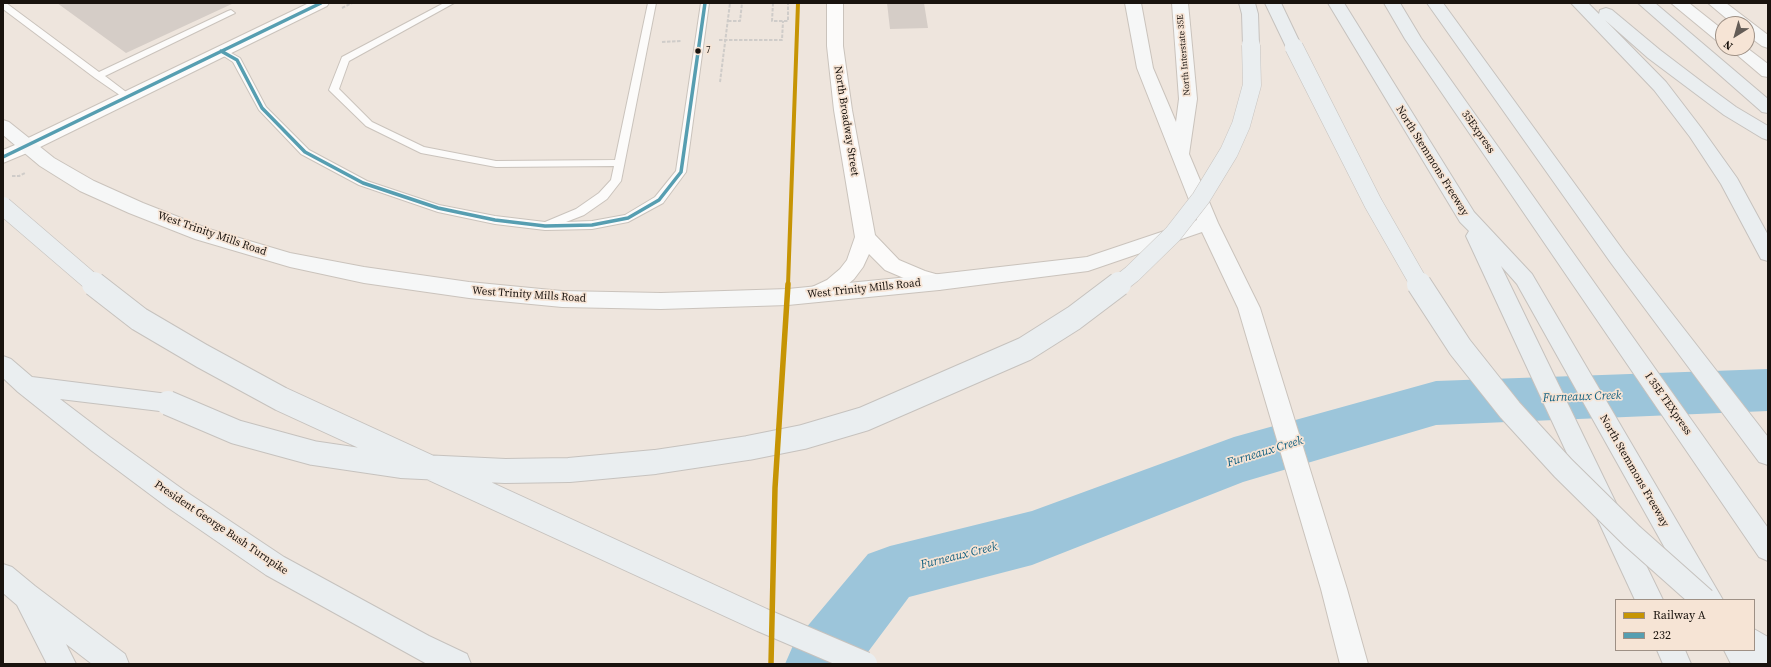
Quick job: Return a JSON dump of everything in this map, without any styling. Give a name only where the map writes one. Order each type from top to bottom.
[{"type":"highway","points":[[26,385],[168,403],[236,432],[313,453],[401,466],[497,470],[569,470],[655,462],[748,448],[803,437],[864,419],[1025,349],[1074,318],[1132,274],[1173,234],[1201,198],[1217,174],[1240,125],[1252,85],[1250,14],[1247,3]]},
{"type":"highway","points":[[1273,3],[1372,202],[1409,268],[1460,347],[1510,410],[1563,468],[1632,536],[1703,599]]},
{"type":"highway","name":"North Stemmons Freeway","points":[[1336,3],[1466,217],[1525,279],[1708,599]]},
{"type":"highway","name":"35Express","points":[[1392,3],[1413,39],[1568,260]]},
{"type":"highway","points":[[1435,3],[1618,258],[1768,456]]},
{"type":"highway","points":[[1579,3],[1660,86],[1696,133],[1730,183],[1768,254]]},
{"type":"highway","points":[[1595,3],[1654,54],[1700,90],[1730,112],[1768,134]]},
{"type":"highway","points":[[1646,3],[1768,108]]},
{"type":"highway","points":[[3,206],[94,284],[139,319],[202,356],[274,395],[675,580],[865,664]]},
{"type":"highway","points":[[1466,217],[1649,599]]},
{"type":"highway","name":"I 35E TEXpress","points":[[1568,260],[1768,549]]},
{"type":"highway","name":"President George Bush Turnpike","points":[[3,365],[101,444],[176,499],[275,566],[419,646],[457,664]]},
{"type":"highway","points":[[3,576],[25,595],[115,664]]},
{"type":"highway","points":[[25,595],[62,664]]},
{"type":"highway","points":[[1755,644],[1768,654]]},
{"type":"highway","points":[[1671,651],[1677,664]]},
{"type":"highway","points":[[1739,651],[1746,664]]},
{"type":"main road","points":[[1133,3],[1145,68],[1208,223],[1249,308],[1334,590],[1354,664]]},
{"type":"main road","name":"North Interstate 35E","points":[[1180,3],[1188,98],[1180,154]]},
{"type":"main road","points":[[1679,3],[1715,32]]},
{"type":"main road","points":[[1716,3],[1733,16]]},
{"type":"main road","points":[[1755,33],[1768,44]]},
{"type":"main road","points":[[1747,56],[1768,72]]},
{"type":"main road","name":"West Trinity Mills Road","points":[[3,126],[47,162],[87,186],[195,231],[290,260],[364,275],[469,290],[562,298],[661,301],[788,297],[939,282],[1088,264],[1208,223]]},
{"type":"street","points":[[3,157],[322,3]]},
{"type":"street","name":"North Broadway Street","points":[[835,3],[835,46],[842,110],[865,238]]},
{"type":"street","points":[[818,294],[834,285],[847,274],[856,262],[865,238],[892,265],[908,273],[939,282]]},
{"type":"lane","points":[[450,3],[345,59],[334,90],[369,124],[421,150],[496,164],[620,163]]},
{"type":"lane","points":[[545,226],[580,212],[603,196],[616,181],[652,3]]},
{"type":"lane","points":[[222,51],[237,60],[262,108],[305,152],[362,183],[438,208],[495,220],[545,226],[592,225],[628,218],[659,200],[680,172],[705,3]]},
{"type":"lane","points":[[3,5],[127,97]]},
{"type":"lane","points":[[98,76],[231,13]]},
{"type":"path","points":[[720,82],[730,3]]},
{"type":"path","points":[[728,21],[740,21],[742,3]]},
{"type":"path","points":[[773,3],[772,21],[788,21],[788,3]]},
{"type":"path","points":[[715,40],[782,40],[783,21]]},
{"type":"building","points":[[57,3],[234,3],[126,53]]},
{"type":"building","points":[[887,3],[924,3],[928,28],[890,29]]},
{"type":"waterway","name":"Furneaux Creek","points":[[818,664],[890,574],[1032,538],[1234,461],[1436,403],[1768,390]]},
{"type":"rail line","name":"A","points":[[771,664],[775,488],[788,297],[798,3]]},
{"type":"transit line","name":"232","points":[[3,157],[321,3]]},
{"type":"transit line","name":"232","points":[[221,51],[237,60],[262,108],[305,152],[363,183],[438,208],[495,220],[545,226],[592,225],[628,218],[659,200],[681,172],[705,3]]},
{"type":"place","name":"7","points":[[698,51]]}]
